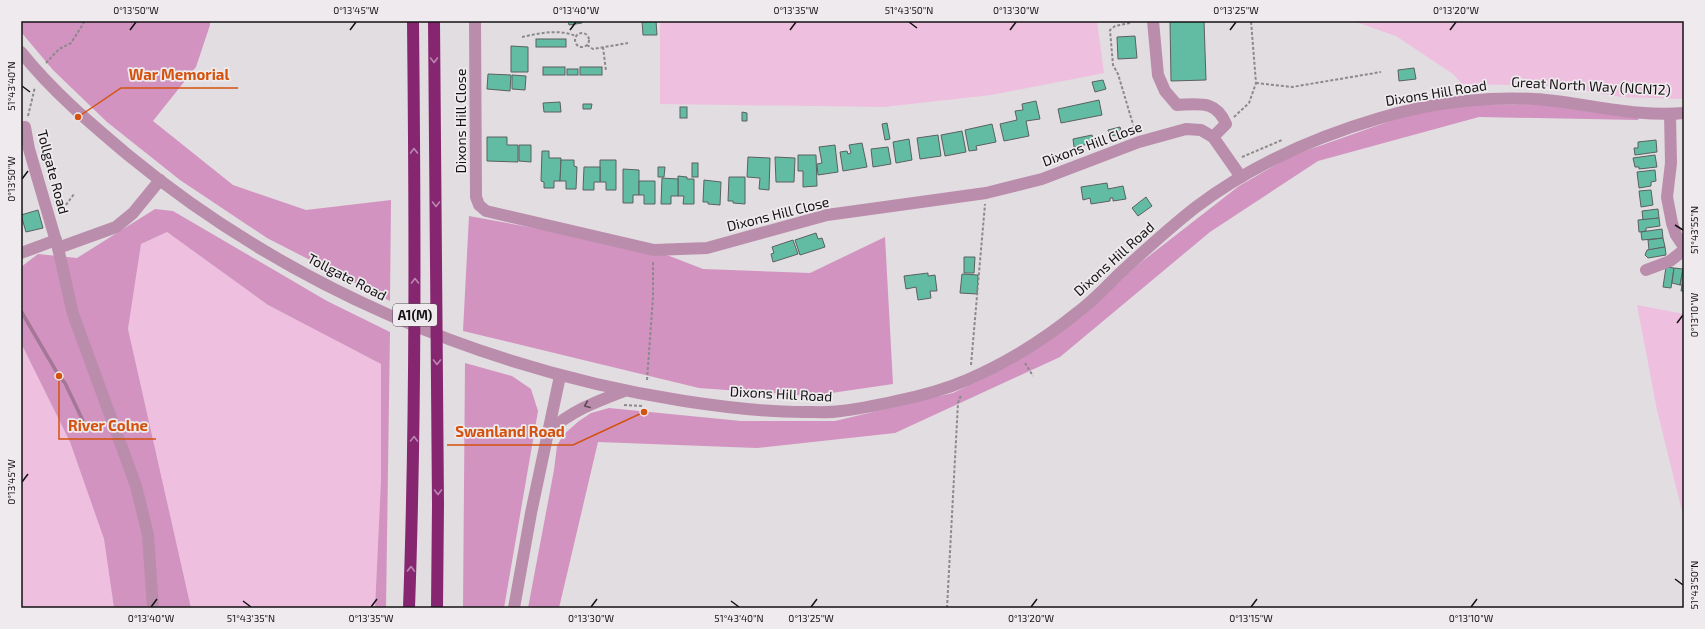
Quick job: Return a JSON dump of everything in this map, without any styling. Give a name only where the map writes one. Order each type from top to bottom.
[{"type":"highway","name":"A1(M)","points":[[409,608],[413,500],[416,302],[413,21]]},
{"type":"highway","name":"A1(M)","points":[[434,21],[438,504],[437,608]]},
{"type":"street","name":"Dixons Hill Close","points":[[475,21],[476,197],[479,205],[486,211],[654,250],[707,248],[827,215],[986,193],[1042,179],[1138,142],[1186,129],[1201,130],[1213,137]]},
{"type":"street","points":[[1153,21],[1158,75],[1164,91],[1177,105],[1198,104],[1215,108],[1223,116],[1226,124],[1213,137],[1241,177]]},
{"type":"street","name":"Tollgate Road","points":[[21,52],[37,72],[58,93],[106,136],[160,180],[244,238],[293,267],[370,306],[448,339],[560,376]]},
{"type":"street","name":"Dixons Hill Road","points":[[560,376],[624,390],[730,407],[778,412],[838,412],[931,394],[969,379],[1019,353],[1078,312],[1148,247],[1198,206],[1241,177],[1287,153],[1334,134],[1381,117],[1415,109],[1453,103],[1515,98],[1551,100],[1609,109],[1684,114]]},
{"type":"street","points":[[1670,114],[1671,163],[1667,197],[1676,235],[1684,247]]},
{"type":"street","name":"Tollgate Road","points":[[25,127],[25,148],[51,223],[73,314],[136,486],[148,535],[153,608]]},
{"type":"street","points":[[21,253],[116,227],[133,213],[160,180]]},
{"type":"street","points":[[1646,270],[1670,262],[1684,250]]},
{"type":"street","points":[[514,608],[531,513],[560,376]]},
{"type":"street","points":[[548,432],[562,419],[580,408],[624,390]]},
{"type":"path","points":[[25,127],[34,94],[37,72],[59,49],[71,43],[85,21]]},
{"type":"path","points":[[1226,124],[1250,103],[1256,83],[1251,21]]},
{"type":"path","points":[[1130,24],[1115,26],[1110,30],[1109,39],[1113,65],[1118,74],[1138,142]]},
{"type":"path","points":[[522,37],[540,33],[567,33],[576,36],[582,33],[587,35],[589,41],[582,47],[578,46],[575,40],[576,36]]},
{"type":"path","points":[[586,45],[593,49],[628,43]]},
{"type":"path","points":[[603,47],[606,71]]},
{"type":"path","points":[[1256,83],[1292,87],[1381,72]]},
{"type":"path","points":[[1231,164],[1248,154],[1283,140]]},
{"type":"path","points":[[947,608],[958,403],[969,379],[971,369],[986,193]]},
{"type":"path","points":[[51,223],[74,194]]},
{"type":"path","points":[[647,380],[653,297],[654,250]]},
{"type":"path","points":[[1019,353],[1033,376]]},
{"type":"path","points":[[619,404],[644,407]]},
{"type":"shaded area","points":[[21,21],[210,21],[196,67],[153,121],[233,185],[306,210],[391,200],[390,301],[267,238],[180,180],[107,122],[53,70],[21,32]]},
{"type":"shaded area","points":[[660,21],[1097,21],[1104,73],[991,95],[884,107],[660,104]]},
{"type":"shaded area","points":[[1353,21],[1684,21],[1684,99],[1621,97],[1559,86],[1462,84],[1453,74],[1396,36]]},
{"type":"shaded area","points":[[1537,104],[1639,115],[1638,120],[1479,117],[1318,161],[1210,232],[1060,357],[895,433],[757,448],[598,442],[559,608],[528,608],[554,470],[557,446],[563,435],[591,413],[609,408],[741,421],[835,421],[953,393],[993,374],[1067,327],[1140,263],[1239,186],[1291,156],[1413,113],[1470,105]]},
{"type":"shaded area","points":[[155,209],[173,211],[327,301],[390,332],[386,608],[375,608],[381,480],[381,364],[268,305],[167,232],[141,244],[128,329],[191,608],[114,608],[104,539],[70,442],[21,343],[21,267],[38,254],[77,258]]},
{"type":"shaded area","points":[[469,216],[654,250],[703,269],[810,273],[885,237],[893,384],[811,396],[699,388],[463,331]]},
{"type":"shaded area","points":[[167,232],[268,305],[381,364],[381,480],[375,608],[191,608],[128,329],[141,244]]},
{"type":"shaded area","points":[[1637,305],[1684,314],[1684,519],[1657,410]]},
{"type":"shaded area","points":[[21,343],[70,442],[104,539],[114,608],[21,608]]},
{"type":"shaded area","points":[[465,363],[512,376],[531,389],[538,411],[504,608],[463,608]]},
{"type":"building","points":[[568,21],[582,21],[582,23],[569,25]]},
{"type":"building","points":[[642,21],[656,21],[657,35],[643,35]]},
{"type":"building","points":[[1170,21],[1204,21],[1206,80],[1171,81]]},
{"type":"building","points":[[1135,36],[1137,58],[1118,59],[1117,37]]},
{"type":"building","points":[[536,39],[566,39],[566,47],[536,47]]},
{"type":"building","points":[[511,46],[528,47],[528,72],[511,72]]},
{"type":"building","points":[[543,67],[565,67],[565,75],[543,75]]},
{"type":"building","points":[[580,67],[602,67],[602,75],[580,75]]},
{"type":"building","points":[[1414,68],[1416,79],[1399,81],[1398,70]]},
{"type":"building","points":[[567,69],[578,69],[578,75],[567,75]]},
{"type":"building","points":[[488,74],[511,75],[510,91],[487,89]]},
{"type":"building","points":[[512,75],[526,76],[525,90],[512,89]]},
{"type":"building","points":[[1103,80],[1106,89],[1095,92],[1092,82]]},
{"type":"building","points":[[1099,100],[1102,115],[1061,123],[1058,109]]},
{"type":"building","points":[[1036,101],[1040,119],[1026,121],[1029,136],[1004,141],[1000,124],[1017,120],[1015,111],[1023,110],[1022,104]]},
{"type":"building","points":[[560,102],[561,112],[544,112],[543,103]]},
{"type":"building","points":[[583,104],[592,104],[591,109],[583,109]]},
{"type":"building","points":[[680,107],[687,107],[687,118],[680,118]]},
{"type":"building","points":[[742,112],[747,113],[747,121],[742,121]]},
{"type":"building","points":[[887,123],[890,139],[885,140],[882,124]]},
{"type":"building","points":[[992,124],[996,142],[976,146],[977,150],[969,151],[965,130]]},
{"type":"building","points":[[1120,127],[1122,134],[1110,136],[1108,130]]},
{"type":"building","points":[[962,131],[966,152],[945,156],[941,135]]},
{"type":"building","points":[[938,135],[941,156],[920,159],[917,138]]},
{"type":"building","points":[[1092,135],[1094,143],[1074,147],[1073,139]]},
{"type":"building","points":[[487,137],[507,137],[507,145],[518,145],[518,162],[487,161]]},
{"type":"building","points":[[909,139],[912,160],[896,163],[893,142]]},
{"type":"building","points":[[1656,140],[1657,152],[1635,155],[1634,148],[1638,148],[1638,142]]},
{"type":"building","points":[[862,143],[867,167],[843,171],[840,152],[847,151],[848,154],[851,153],[849,145]]},
{"type":"building","points":[[519,145],[531,145],[531,162],[519,161]]},
{"type":"building","points":[[835,145],[838,172],[818,175],[817,164],[822,163],[819,147]]},
{"type":"building","points":[[888,147],[891,164],[873,167],[871,149]]},
{"type":"building","points":[[542,151],[549,151],[549,158],[561,158],[560,181],[554,181],[554,188],[544,188],[544,182],[541,181]]},
{"type":"building","points":[[798,155],[816,155],[817,186],[803,187],[803,171],[798,171]]},
{"type":"building","points":[[1655,155],[1657,167],[1639,169],[1639,167],[1635,167],[1633,158]]},
{"type":"building","points":[[748,157],[770,158],[769,190],[759,189],[760,178],[747,177]]},
{"type":"building","points":[[775,157],[795,158],[794,182],[776,182]]},
{"type":"building","points":[[561,160],[574,160],[574,166],[577,167],[576,189],[566,189],[566,181],[560,181]]},
{"type":"building","points":[[600,160],[616,160],[616,190],[606,190],[606,182],[600,182]]},
{"type":"building","points":[[692,163],[698,163],[698,177],[692,177]]},
{"type":"building","points":[[584,167],[600,167],[600,182],[594,182],[594,190],[583,190]]},
{"type":"building","points":[[658,167],[665,167],[664,177],[658,177]]},
{"type":"building","points":[[623,169],[639,170],[639,195],[633,195],[633,203],[623,203]]},
{"type":"building","points":[[1655,170],[1656,181],[1651,182],[1651,186],[1639,188],[1637,172]]},
{"type":"building","points":[[678,176],[687,177],[687,179],[694,179],[694,204],[683,204],[684,196],[678,196]]},
{"type":"building","points":[[729,177],[745,177],[745,204],[728,201]]},
{"type":"building","points":[[662,178],[678,179],[678,196],[671,196],[671,204],[661,204]]},
{"type":"building","points":[[704,180],[721,182],[720,205],[703,202]]},
{"type":"building","points":[[639,181],[655,181],[655,204],[644,204],[644,195],[639,195]]},
{"type":"building","points":[[1107,183],[1108,189],[1123,186],[1126,199],[1113,201],[1113,198],[1110,198],[1110,201],[1091,204],[1090,198],[1083,200],[1081,187]]},
{"type":"building","points":[[1651,190],[1653,205],[1641,207],[1639,191]]},
{"type":"building","points":[[1146,197],[1152,206],[1138,216],[1132,208]]},
{"type":"building","points":[[1658,209],[1659,218],[1643,220],[1642,211]]},
{"type":"building","points":[[38,210],[43,228],[26,232],[21,215]]},
{"type":"building","points":[[1659,218],[1660,226],[1646,228],[1646,231],[1639,232],[1638,220]]},
{"type":"building","points":[[1662,229],[1663,238],[1642,240],[1641,232]]},
{"type":"building","points":[[816,233],[818,239],[822,238],[825,247],[800,255],[795,240]]},
{"type":"building","points":[[1663,238],[1665,247],[1649,250],[1648,240]]},
{"type":"building","points":[[793,240],[798,254],[773,262],[771,254],[774,253],[772,247]]},
{"type":"building","points":[[1665,247],[1666,255],[1648,258],[1645,255],[1647,250]]},
{"type":"building","points":[[964,257],[975,257],[974,273],[964,273]]},
{"type":"building","points":[[1666,267],[1674,268],[1671,288],[1663,287]]},
{"type":"building","points":[[1674,268],[1683,269],[1680,285],[1672,283]]},
{"type":"building","points":[[1683,269],[1684,291],[1681,291],[1682,285],[1680,285]]},
{"type":"building","points":[[928,273],[928,276],[935,275],[937,291],[930,291],[931,298],[918,300],[916,287],[906,289],[904,276]]},
{"type":"building","points":[[962,274],[978,275],[977,294],[960,293]]},
{"type":"waterway","points":[[21,311],[59,376],[65,383],[84,423]]},
{"type":"place","name":"War Memorial","points":[[78,117]]},
{"type":"place","name":"River Colne","points":[[59,376]]},
{"type":"place","name":"Swanland Road","points":[[644,412]]}]
